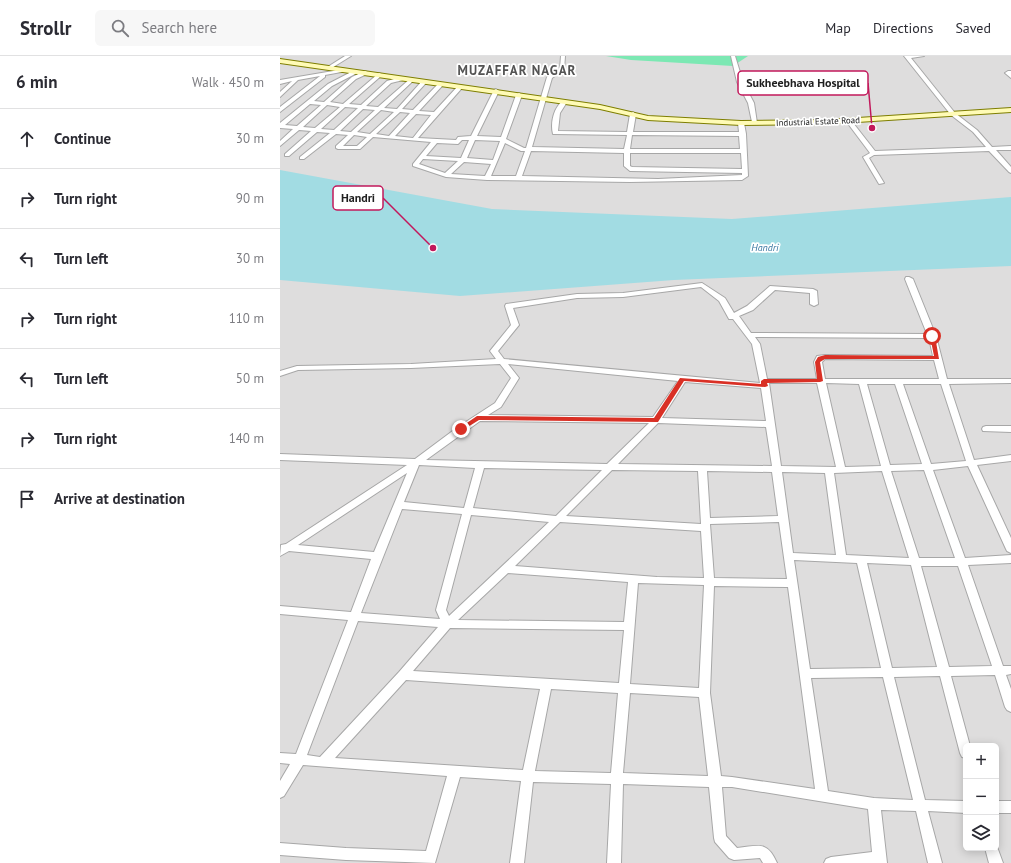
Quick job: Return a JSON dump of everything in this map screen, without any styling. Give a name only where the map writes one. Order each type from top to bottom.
[{"type":"main road","name":"Industrial Estate Road","points":[[280,61],[327,71],[345,70],[600,107],[648,118],[741,123],[848,120],[1011,110]]},
{"type":"street","points":[[280,110],[327,71],[349,56]]},
{"type":"street","points":[[518,178],[530,149],[545,100],[550,77],[562,70],[562,56]]},
{"type":"street","points":[[733,56],[740,82],[751,103],[755,122]]},
{"type":"street","points":[[907,57],[922,56]]},
{"type":"street","points":[[907,57],[954,114],[975,131],[1011,171]]},
{"type":"street","points":[[280,82],[296,80],[327,71]]},
{"type":"street","points":[[280,126],[330,85],[355,72]]},
{"type":"street","points":[[280,144],[298,127],[327,104],[354,78],[365,73]]},
{"type":"street","points":[[1011,73],[1008,73],[1011,76]]},
{"type":"street","points":[[287,156],[379,75]]},
{"type":"street","points":[[302,158],[335,132],[389,82],[401,79]]},
{"type":"street","points":[[280,95],[296,80]]},
{"type":"street","points":[[411,80],[338,147],[358,148],[398,111],[424,82]]},
{"type":"street","points":[[390,138],[442,84]]},
{"type":"street","points":[[414,140],[460,87]]},
{"type":"street","points":[[446,175],[463,160],[481,119],[496,91]]},
{"type":"street","points":[[487,178],[504,140],[509,119],[519,95]]},
{"type":"street","points":[[309,102],[435,114]]},
{"type":"street","points":[[555,141],[555,117],[558,109],[564,102]]},
{"type":"street","points":[[633,114],[627,151],[627,166],[630,168],[745,171]]},
{"type":"street","points":[[848,120],[873,154]]},
{"type":"street","points":[[435,141],[415,165],[446,175],[487,178],[630,182],[742,178],[745,176],[745,171],[741,123]]},
{"type":"street","points":[[280,126],[414,140],[458,142],[460,138],[499,138],[523,150],[555,141],[629,133],[742,134]]},
{"type":"street","points":[[555,141],[627,151],[744,151]]},
{"type":"street","points":[[881,182],[866,158],[873,154],[1011,148]]},
{"type":"street","points":[[421,157],[494,162]]},
{"type":"street","points":[[909,279],[932,336],[944,382],[971,462],[1011,549]]},
{"type":"street","points":[[283,549],[416,463],[477,418],[498,405],[515,378],[494,350],[515,324],[509,306],[577,296],[623,295],[702,285],[722,300],[732,317],[735,316],[756,344],[770,424],[822,796]]},
{"type":"street","points":[[735,316],[750,308],[773,288],[813,291],[814,304]]},
{"type":"street","points":[[749,335],[932,336]]},
{"type":"street","points":[[841,470],[820,381],[818,362],[820,358],[937,358]]},
{"type":"street","points":[[280,374],[297,368],[411,366],[502,361],[682,379],[764,383],[820,381],[1011,381]]},
{"type":"street","points":[[323,762],[447,624],[507,569],[656,420],[682,379]]},
{"type":"street","points":[[862,381],[886,469],[915,562],[963,743]]},
{"type":"street","points":[[898,382],[926,468],[961,562],[1005,670],[1011,707]]},
{"type":"street","points":[[477,418],[656,420],[770,424]]},
{"type":"street","points":[[986,429],[1011,429]]},
{"type":"street","points":[[280,457],[480,465],[829,470],[926,468],[1011,458]]},
{"type":"street","points":[[280,792],[300,760],[377,556],[416,463]]},
{"type":"street","points":[[447,624],[440,610],[480,465]]},
{"type":"street","points":[[702,469],[709,582],[704,693],[715,781],[720,838],[734,854],[763,852],[770,863]]},
{"type":"street","points":[[829,470],[841,558]]},
{"type":"street","points":[[398,505],[558,519],[705,525],[783,519]]},
{"type":"street","points":[[283,549],[377,556]]},
{"type":"street","points":[[789,556],[915,562],[1011,560]]},
{"type":"street","points":[[861,559],[887,672],[922,806],[935,863]]},
{"type":"street","points":[[507,569],[633,579],[793,583]]},
{"type":"street","points":[[614,863],[617,778],[633,579]]},
{"type":"street","points":[[280,610],[356,615],[447,624],[629,626]]},
{"type":"street","points":[[806,674],[1005,670]]},
{"type":"street","points":[[402,675],[473,682],[624,687],[704,693]]},
{"type":"street","points":[[517,863],[528,776],[546,685]]},
{"type":"street","points":[[280,758],[528,776],[732,782],[874,804],[963,807]]},
{"type":"street","points":[[280,849],[345,859],[429,860],[455,770]]},
{"type":"street","points":[[831,863],[879,860],[874,804]]},
{"type":"street","points":[[999,807],[1011,808]]},
{"type":"street","points":[[993,851],[996,863]]},
{"type":"shaded area","points":[[280,56],[1011,56],[1011,863],[280,863]]},
{"type":"green space","points":[[606,56],[748,56],[733,66],[631,60]]},
{"type":"water","points":[[280,170],[492,209],[732,219],[1011,197],[1011,266],[674,280],[460,296],[280,280]]},
{"type":"place","name":"Sukheebhava Hospital","points":[[872,128]]},
{"type":"place","name":"Handri","points":[[433,248]]},
{"type":"district","name":"MUZAFFAR NAGAR","points":[[517,70]]},
{"type":"route","points":[[461,429],[477,418],[656,420],[682,379],[765,386],[764,381],[820,381],[817,367],[818,362],[820,358],[825,357],[937,358],[932,336]]}]
